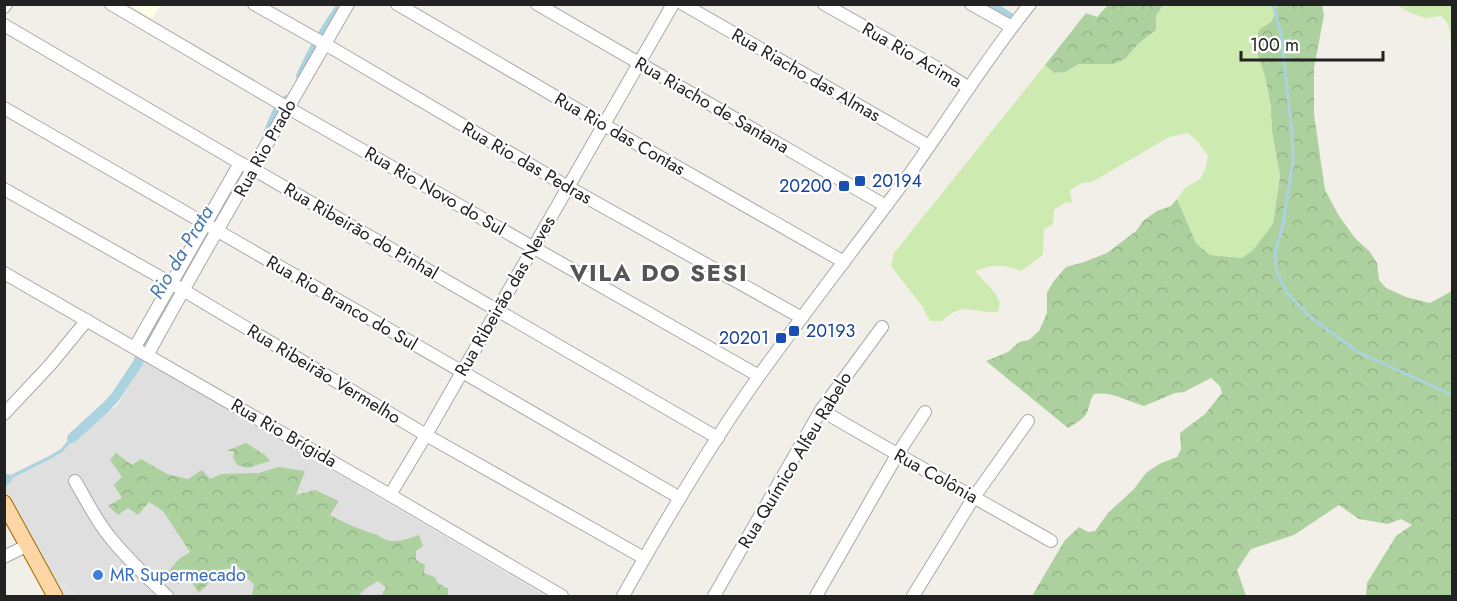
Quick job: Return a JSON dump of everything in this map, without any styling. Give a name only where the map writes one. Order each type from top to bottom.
[{"type":"main road","points":[[4,503],[55,597]]},
{"type":"street","name":"Rua Rio Novo do Sul","points":[[111,4],[759,376]]},
{"type":"street","name":"Rua Rio das Pedras","points":[[254,4],[568,187],[802,318]]},
{"type":"street","name":"Rua Rio Prado","points":[[142,351],[176,287],[247,166],[321,42],[348,4]]},
{"type":"street","name":"Rua Rio das Contas","points":[[397,4],[844,262]]},
{"type":"street","name":"Rua Riacho de Santana","points":[[537,4],[886,206]]},
{"type":"street","name":"Rua Ribeirão das Neves","points":[[390,495],[673,4]]},
{"type":"street","name":"Rua Riacho das Almas","points":[[683,4],[929,146]]},
{"type":"street","name":"Rua Rio Acima","points":[[825,4],[969,88]]},
{"type":"street","points":[[971,4],[1012,27]]},
{"type":"street","points":[[623,597],[680,498],[759,376],[886,206],[1030,4]]},
{"type":"street","name":"Rua Ribeirão do Pinhal","points":[[4,25],[718,438]]},
{"type":"street","name":"Rua Rio Branco do Sul","points":[[4,108],[680,498]]},
{"type":"street","name":"Rua Ribeirão Vermelho","points":[[4,189],[176,287],[426,435],[644,558]]},
{"type":"street","name":"Rua Rio Brígida","points":[[4,273],[142,351],[562,597]]},
{"type":"street","points":[[4,414],[50,365],[87,320]]},
{"type":"street","name":"Rua Químico Alfeu Rabelo","points":[[714,597],[821,410],[882,327]]},
{"type":"street","name":"Rua Colônia","points":[[821,410],[1050,541]]},
{"type":"street","points":[[816,597],[897,455],[925,412]]},
{"type":"street","points":[[913,597],[974,497],[1028,421]]},
{"type":"street","points":[[75,480],[110,538],[167,597]]},
{"type":"street","points":[[4,557],[26,546]]},
{"type":"shaded area","points":[[128,4],[161,4],[161,5],[152,19]]},
{"type":"shaded area","points":[[145,360],[546,596],[57,596],[5,492],[5,477],[62,449],[72,437],[117,406]]},
{"type":"shaded area","points":[[65,579],[76,596],[63,596],[56,585]]},
{"type":"green space","points":[[1278,4],[1322,5],[1324,15],[1314,68],[1314,114],[1325,190],[1339,216],[1355,238],[1370,252],[1377,263],[1379,280],[1386,288],[1406,297],[1430,303],[1452,291],[1452,596],[1366,596],[1367,583],[1396,536],[1412,525],[1401,519],[1388,524],[1359,519],[1339,505],[1294,535],[1251,549],[1237,570],[1246,596],[1032,596],[1065,540],[1079,527],[1088,532],[1095,531],[1108,513],[1134,489],[1146,473],[1159,464],[1177,457],[1181,449],[1180,433],[1205,414],[1222,393],[1220,386],[1211,378],[1184,392],[1175,393],[1144,406],[1113,395],[1094,394],[1085,416],[1068,428],[986,361],[1008,352],[1019,342],[1029,340],[1039,331],[1047,313],[1047,293],[1066,267],[1107,253],[1136,231],[1144,220],[1157,211],[1171,206],[1177,199],[1196,243],[1210,255],[1242,258],[1253,250],[1273,224],[1280,176],[1272,132],[1271,107],[1255,38],[1260,29],[1272,21]]},
{"type":"green space","points":[[1108,5],[1163,5],[1156,16],[1156,30],[1138,44],[1125,59],[1114,64],[1079,64],[1065,72],[1054,73],[1045,65],[1086,13],[1097,17]]},
{"type":"green space","points":[[1163,5],[1278,5],[1272,21],[1260,29],[1258,56],[1265,76],[1271,107],[1272,132],[1280,176],[1273,224],[1253,250],[1242,258],[1210,255],[1196,243],[1177,199],[1185,188],[1200,179],[1208,156],[1188,133],[1169,137],[1092,182],[1082,183],[1070,190],[1072,202],[1064,203],[1054,210],[1053,224],[1044,229],[1043,255],[1021,271],[998,266],[975,271],[995,293],[1000,303],[998,312],[963,309],[942,321],[930,321],[922,306],[891,266],[894,253],[1045,65],[1054,73],[1065,72],[1079,64],[1114,64],[1125,59],[1138,44],[1156,30],[1156,16]]},
{"type":"green space","points":[[1397,5],[1452,5],[1452,54],[1448,24],[1441,16],[1425,18]]},
{"type":"green space","points":[[246,443],[270,461],[248,468],[237,465],[233,457],[234,451],[226,451]]},
{"type":"green space","points":[[116,453],[132,465],[141,459],[167,474],[188,479],[202,470],[210,479],[221,474],[259,473],[278,467],[305,471],[296,495],[315,490],[339,501],[330,515],[389,541],[419,535],[423,546],[416,551],[416,560],[425,565],[424,573],[435,577],[438,583],[448,589],[448,596],[381,596],[386,587],[378,581],[358,596],[252,596],[254,584],[241,573],[239,567],[219,570],[212,574],[207,585],[199,593],[189,579],[178,584],[167,573],[179,559],[190,552],[163,511],[149,502],[138,515],[128,508],[118,515],[108,506],[122,498],[114,485],[122,477],[110,460]]},
{"type":"waterway","name":"Rio da Prata","points":[[988,4],[1009,17]]},
{"type":"waterway","points":[[1273,4],[1281,34],[1293,160],[1283,225],[1275,253],[1277,273],[1287,293],[1308,315],[1358,352],[1452,395]]},
{"type":"waterway","name":"Rio da Prata","points":[[301,76],[319,40],[341,7]]},
{"type":"waterway","name":"Rio da Prata","points":[[267,136],[278,110],[287,100]]},
{"type":"waterway","name":"Rio da Prata","points":[[72,438],[116,396],[138,363],[145,343],[165,311]]},
{"type":"waterway","name":"Rio da Prata","points":[[7,479],[51,457],[62,450],[72,438]]},
{"type":"place","name":"20194","points":[[860,181]]},
{"type":"place","name":"20200","points":[[844,186]]},
{"type":"place","name":"20193","points":[[794,331]]},
{"type":"place","name":"20201","points":[[781,338]]},
{"type":"place","name":"MR Supermecado","points":[[98,575]]},
{"type":"district","name":"VILA DO SESI","points":[[659,273]]}]
